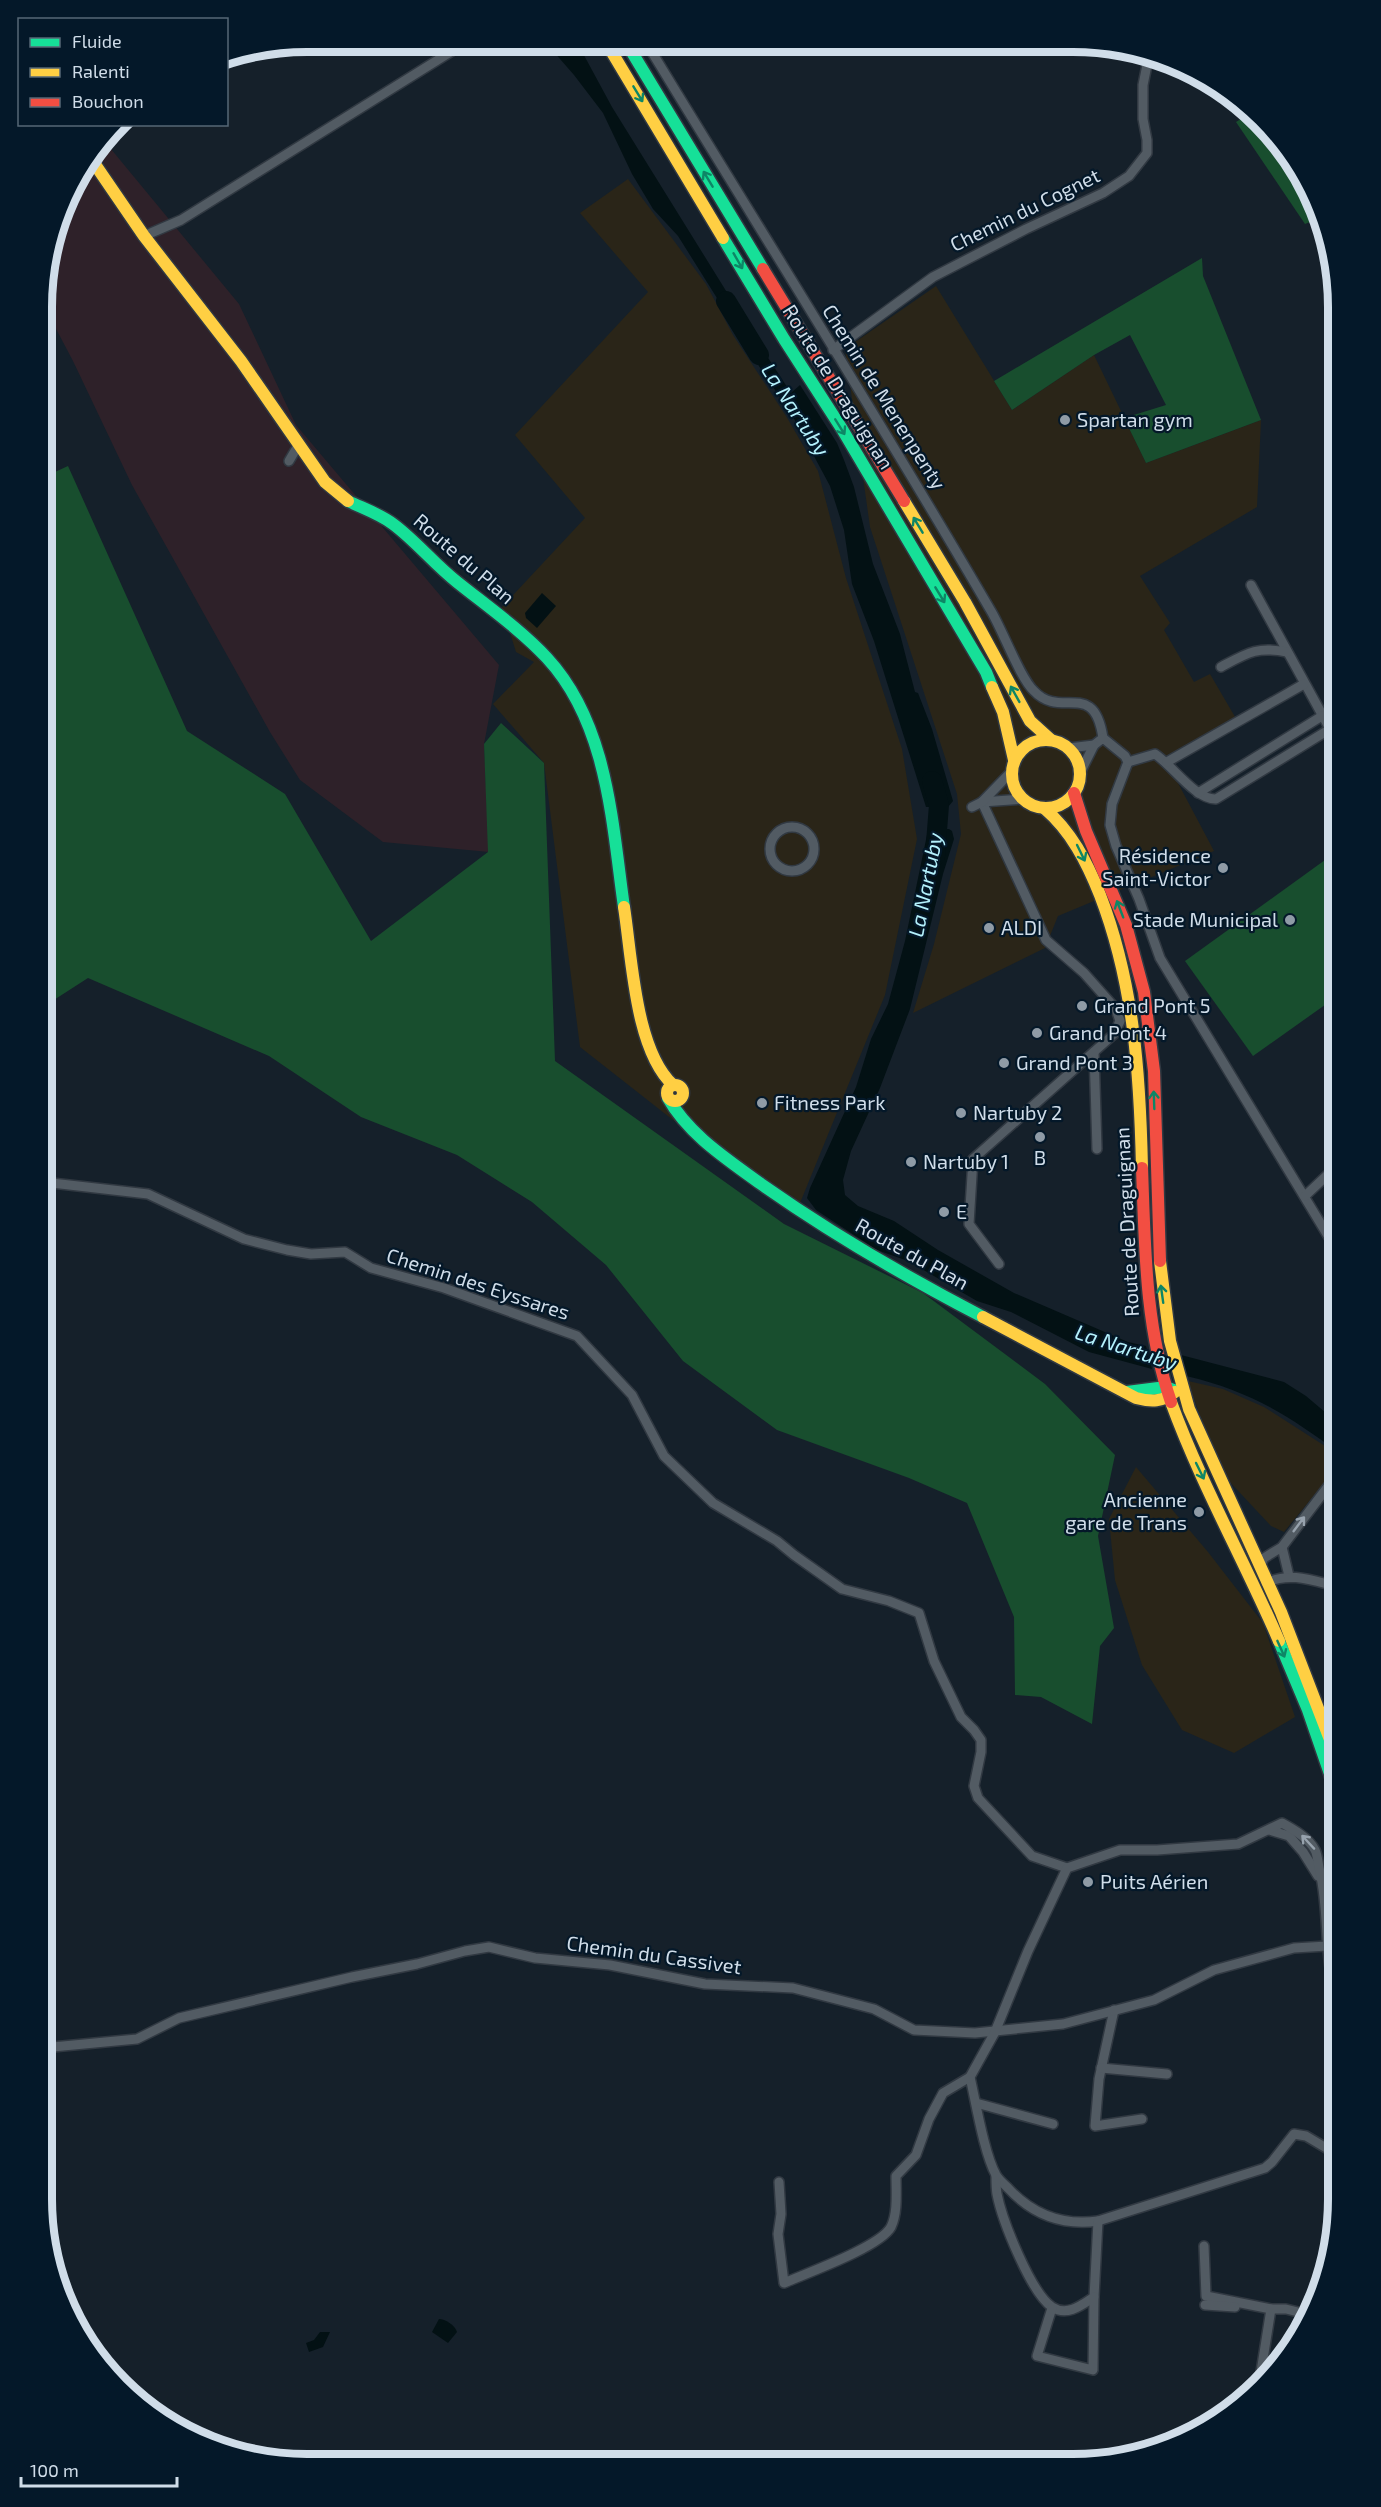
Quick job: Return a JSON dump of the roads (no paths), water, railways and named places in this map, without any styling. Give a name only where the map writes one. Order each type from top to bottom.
[{"type":"main road","name":"Route de Draguignan","points":[[612,52],[784,339],[842,429],[986,672],[1003,712],[1013,765]]},
{"type":"main road","name":"Route de Draguignan","points":[[632,52],[965,602],[1030,721],[1050,740]]},
{"type":"main road","name":"Route du Plan","points":[[96,166],[144,236],[241,361],[324,482],[342,498],[392,523],[437,566],[526,638],[548,659],[565,681],[592,733],[604,773],[641,1019],[648,1050],[654,1065],[673,1094],[678,1114],[734,1164],[883,1263],[1126,1392],[1174,1388]]},
{"type":"main road","points":[[1040,740],[1050,740],[1068,748],[1077,759],[1080,773],[1074,794],[1066,801],[1056,806],[1036,807],[1023,799],[1016,791],[1013,765],[1020,751],[1029,744],[1040,740]]},
{"type":"main road","name":"Route de Draguignan","points":[[1074,794],[1079,816],[1127,926],[1143,991],[1154,1064],[1159,1276],[1172,1352],[1174,1388],[1193,1457],[1306,1705],[1328,1768]]},
{"type":"main road","name":"Route de Draguignan","points":[[1044,808],[1054,815],[1075,841],[1086,863],[1113,930],[1130,994],[1140,1076],[1145,1278],[1155,1345],[1162,1371],[1174,1388],[1258,1559],[1328,1733]]},
{"type":"street","points":[[144,236],[181,220],[451,52]]},
{"type":"street","name":"Chemin de Menenpenty","points":[[652,52],[954,545],[1004,633],[1032,690],[1041,698],[1055,702],[1080,703],[1092,708],[1100,718],[1103,738]]},
{"type":"street","name":"Chemin du Cognet","points":[[833,350],[933,277],[1026,229],[1103,193],[1129,176],[1147,153],[1143,97],[1148,64]]},
{"type":"street","points":[[289,461],[298,444]]},
{"type":"street","points":[[1251,585],[1328,726]]},
{"type":"street","points":[[1221,667],[1251,651],[1272,649],[1287,652]]},
{"type":"street","points":[[1167,762],[1304,684]]},
{"type":"street","points":[[1198,793],[1322,716]]},
{"type":"street","points":[[1128,762],[1155,754],[1167,762],[1198,793],[1210,799],[1223,795],[1328,730]]},
{"type":"street","points":[[1080,773],[1094,745],[1103,738],[1125,756],[1128,762],[1113,804],[1110,825],[1160,958],[1328,1235]]},
{"type":"street","points":[[1068,748],[1094,745]]},
{"type":"street","points":[[982,802],[1013,765]]},
{"type":"street","points":[[972,807],[982,802],[1023,799]]},
{"type":"street","points":[[982,802],[1046,940],[1084,973],[1116,1009],[1120,1021],[1114,1034],[974,1159],[969,1224],[999,1264]]},
{"type":"street","points":[[796,827],[811,836],[814,854],[804,868],[789,870],[776,863],[772,856],[771,844],[780,831],[796,827]]},
{"type":"street","points":[[1094,1052],[1097,1149]]},
{"type":"street","points":[[1305,1196],[1328,1174]]},
{"type":"street","name":"Chemin des Eyssares","points":[[52,1183],[148,1194],[244,1239],[311,1254],[345,1252],[371,1268],[444,1288],[577,1336],[632,1395],[664,1456],[713,1503],[777,1541],[794,1556],[842,1589],[889,1601],[919,1613],[934,1661],[961,1718],[981,1740],[981,1752],[974,1786],[978,1798],[1032,1856],[1067,1868]]},
{"type":"street","points":[[1214,1500],[1232,1523],[1245,1549],[1258,1559],[1282,1547],[1328,1487]]},
{"type":"street","points":[[1282,1547],[1289,1576]]},
{"type":"street","points":[[1258,1597],[1260,1589],[1267,1582],[1280,1577],[1289,1576],[1328,1585]]},
{"type":"street","points":[[779,2182],[781,2214],[778,2234],[784,2283],[870,2245],[891,2228],[896,2203],[896,2176],[916,2154],[929,2119],[943,2093],[970,2077],[995,2032],[1028,1951],[1067,1868],[1120,1850],[1158,1850],[1238,1844],[1269,1830],[1289,1836],[1303,1852],[1323,1885],[1328,1925],[1328,1953]]},
{"type":"street","name":"Chemin du Cassivet","points":[[52,2047],[136,2039],[179,2018],[489,1947],[535,1958],[610,1965],[705,1984],[793,1988],[874,2009],[914,2030],[942,2033],[995,2032],[1063,2024],[1154,2000],[1214,1970],[1294,1948],[1327,1946]]},
{"type":"street","points":[[1113,2010],[1101,2068],[1095,2126],[1142,2119]]},
{"type":"street","points":[[1101,2068],[1167,2074]]},
{"type":"street","points":[[970,2077],[996,2176],[997,2194],[1025,2268],[1041,2295],[1052,2308],[1064,2311],[1077,2309],[1094,2297]]},
{"type":"street","points":[[976,2103],[1053,2124]]},
{"type":"street","points":[[996,2176],[1026,2206],[1057,2221],[1081,2223],[1098,2220],[1265,2168],[1294,2134],[1306,2136],[1328,2148]]},
{"type":"street","points":[[1052,2308],[1037,2356],[1093,2370],[1098,2220]]},
{"type":"street","points":[[1204,2246],[1206,2296],[1270,2310]]},
{"type":"street","points":[[1205,2305],[1286,2309],[1302,2313]]},
{"type":"street","points":[[1261,2373],[1270,2310]]},
{"type":"water","points":[[554,52],[582,52],[612,107],[741,315],[737,330],[678,236],[653,209],[632,174],[603,113]]},
{"type":"water","points":[[748,327],[791,393],[800,385],[837,443],[854,487],[873,564],[900,634],[915,692],[918,693],[932,729],[953,801],[948,807],[926,807],[874,641],[852,584],[844,530],[830,486],[792,415],[744,344]]},
{"type":"water","points":[[542,593],[556,606],[537,628],[526,618],[525,613]]},
{"type":"water","points":[[949,829],[954,839],[943,874],[910,1009],[880,1088],[851,1151],[843,1180],[845,1195],[858,1206],[894,1221],[938,1250],[1014,1293],[1128,1342],[1146,1346],[1152,1369],[1089,1352],[1011,1312],[977,1301],[908,1261],[877,1250],[816,1210],[807,1198],[856,1087],[871,1039],[888,1004],[905,941],[928,830]]},
{"type":"water","points":[[1181,1355],[1284,1382],[1306,1396],[1328,1415],[1328,1445],[1285,1416],[1249,1397],[1186,1376]]},
{"type":"water","points":[[439,2319],[450,2323],[457,2332],[448,2343],[432,2332]]},
{"type":"water","points":[[320,2332],[330,2332],[323,2347],[309,2352],[306,2343],[314,2340]]},
{"type":"waterway","name":"La Nartuby","points":[[726,301],[759,355]]},
{"type":"waterway","name":"La Nartuby","points":[[932,781],[939,805],[935,856]]},
{"type":"place","name":"Spartan gym","points":[[1065,420]]},
{"type":"place","name":"Résidence Saint-Victor","points":[[1223,868]]},
{"type":"place","name":"Stade Municipal","points":[[1290,920]]},
{"type":"place","name":"ALDI","points":[[989,928]]},
{"type":"place","name":"Grand Pont 5","points":[[1082,1006]]},
{"type":"place","name":"Grand Pont 4","points":[[1037,1033]]},
{"type":"place","name":"Grand Pont 3","points":[[1004,1063]]},
{"type":"place","name":"Fitness Park","points":[[762,1103]]},
{"type":"place","name":"Nartuby 2","points":[[961,1113]]},
{"type":"place","name":"B","points":[[1040,1137]]},
{"type":"place","name":"Nartuby 1","points":[[911,1162]]},
{"type":"place","name":"E","points":[[944,1212]]},
{"type":"place","name":"Ancienne gare de Trans","points":[[1199,1512]]},
{"type":"place","name":"Puits Aérien","points":[[1088,1882]]}]
